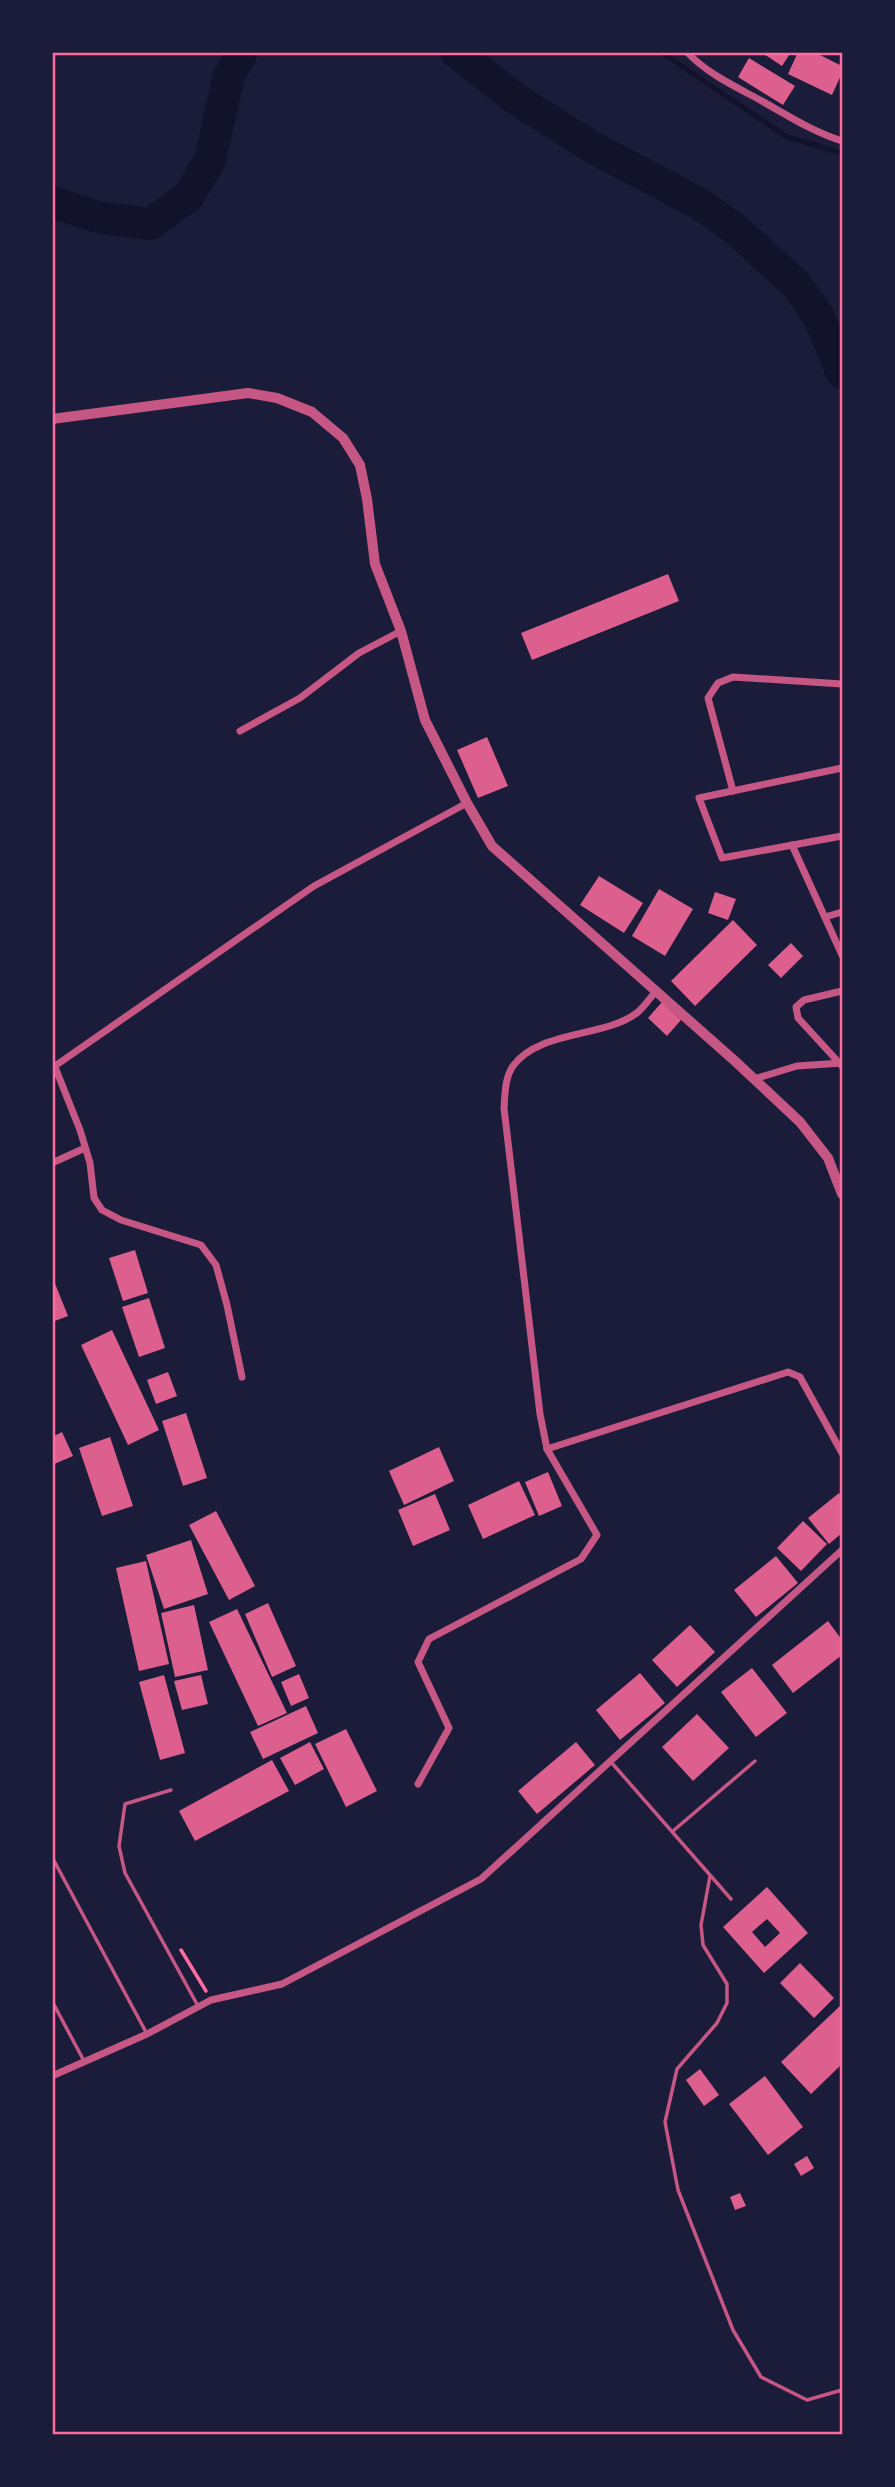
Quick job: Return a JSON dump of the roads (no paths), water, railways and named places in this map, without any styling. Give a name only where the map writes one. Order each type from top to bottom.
[{"type":"street","points":[[687,52],[694,60],[738,88],[823,135],[842,141]]},
{"type":"street","points":[[52,419],[248,393],[277,398],[312,412],[343,438],[360,465],[368,499],[375,564],[401,631],[425,720],[492,846],[800,1122],[828,1158],[842,1194]]},
{"type":"street","points":[[240,731],[300,698],[359,653],[401,631]]},
{"type":"street","points":[[733,791],[708,698],[718,683],[733,677],[842,684]]},
{"type":"street","points":[[842,768],[699,799],[722,858],[842,836]]},
{"type":"street","points":[[242,1377],[227,1305],[215,1265],[201,1245],[121,1220],[102,1210],[94,1198],[90,1163],[85,1148],[54,1068],[314,886],[467,803]]},
{"type":"street","points":[[792,845],[842,955]]},
{"type":"street","points":[[825,916],[842,912]]},
{"type":"street","points":[[418,1784],[449,1728],[418,1662],[429,1639],[581,1559],[597,1535],[547,1449],[540,1414],[504,1108],[507,1082],[513,1066],[526,1053],[540,1046],[619,1022],[638,1012],[656,991]]},
{"type":"street","points":[[842,991],[804,1000],[796,1007],[798,1018],[842,1064]]},
{"type":"street","points":[[754,1079],[797,1066],[842,1064]]},
{"type":"street","points":[[52,1163],[85,1148]]},
{"type":"street","points":[[547,1449],[788,1372],[800,1377],[842,1453]]},
{"type":"street","points":[[52,2076],[147,2034],[211,2000],[282,1984],[481,1879],[842,1550]]},
{"type":"lane","points":[[673,1831],[755,1761]]},
{"type":"lane","points":[[611,1762],[732,1899]]},
{"type":"lane","points":[[171,1790],[125,1804],[118,1846],[125,1873],[198,2006]]},
{"type":"lane","points":[[52,1857],[147,2034]]},
{"type":"lane","points":[[710,1876],[701,1925],[704,1945],[727,1984],[727,2003],[717,2023],[677,2069],[665,2122],[678,2190],[733,2330],[761,2377],[807,2400],[842,2390]]},
{"type":"lane","points":[[52,2001],[84,2061]]},
{"type":"waterway","points":[[52,202],[101,218],[150,224],[188,197],[210,160],[229,76],[242,52]]},
{"type":"waterway","points":[[456,52],[516,99],[592,147],[700,204],[734,228],[796,284],[819,317],[842,373]]},
{"type":"waterway","points":[[661,52],[787,137],[842,153]]}]
